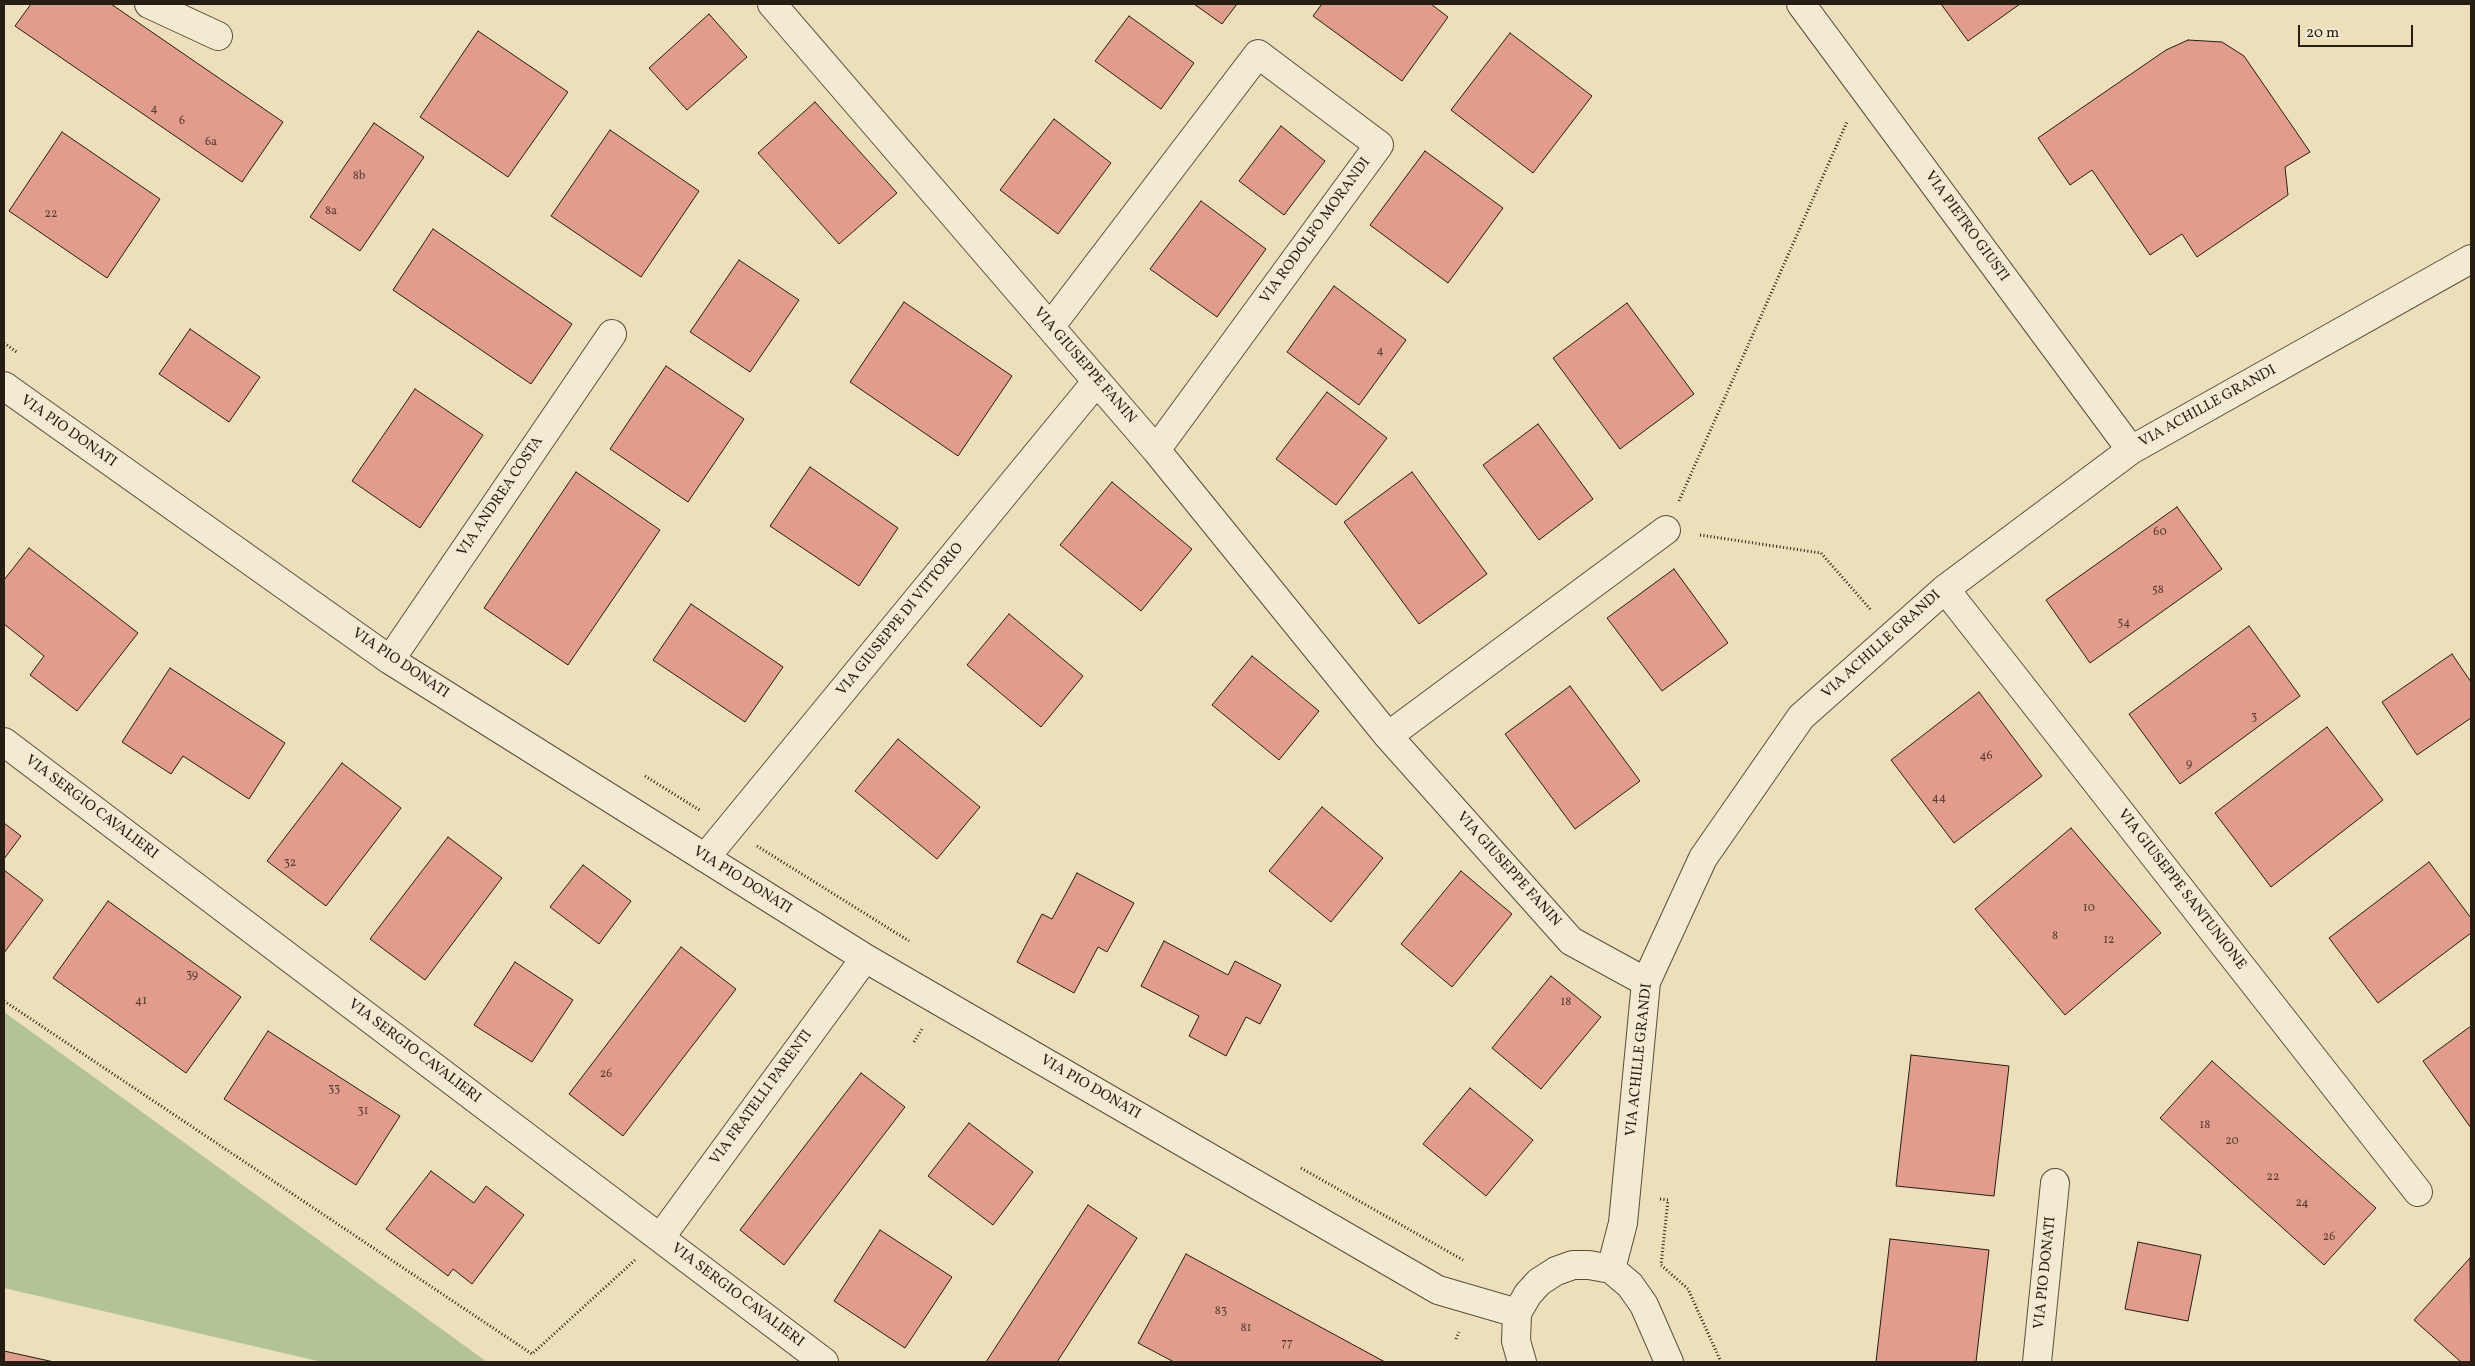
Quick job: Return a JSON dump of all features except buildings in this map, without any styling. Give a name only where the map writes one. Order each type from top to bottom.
[{"type":"street","points":[[149,4],[218,36]]},
{"type":"street","name":"VIA GIUSEPPE FANIN","points":[[772,4],[1156,450],[1388,736],[1571,941],[1646,982]]},
{"type":"street","name":"VIA PIETRO GIUSTI","points":[[1802,4],[2131,450]]},
{"type":"street","name":"VIA RODOLFO MORANDI","points":[[1050,327],[1258,54],[1379,145],[1156,450]]},
{"type":"street","name":"VIA ACHILLE GRANDI","points":[[1611,1270],[1623,1223],[1646,982],[1703,858],[1801,717],[1945,589],[2131,450],[2471,259]]},
{"type":"street","name":"VIA ANDREA COSTA","points":[[390,660],[612,334]]},
{"type":"street","name":"VIA GIUSEPPE DI VITTORIO","points":[[705,858],[1097,381]]},
{"type":"street","name":"VIA PIO DONATI","points":[[4,386],[390,660],[865,958],[1438,1290],[1517,1313]]},
{"type":"street","points":[[1388,736],[1666,530]]},
{"type":"street","name":"VIA GIUSEPPE SANTUNIONE","points":[[1945,589],[2418,1192]]},
{"type":"street","name":"VIA SERGIO CAVALIERI","points":[[4,742],[824,1362]]},
{"type":"street","name":"VIA FRATELLI PARENTI","points":[[660,1238],[865,958]]},
{"type":"street","name":"VIA PIO DONATI","points":[[2037,1362],[2055,1184]]},
{"type":"street","points":[[1522,1362],[1516,1341],[1517,1313],[1528,1294],[1539,1282],[1556,1271],[1573,1265],[1589,1265],[1611,1270],[1630,1285],[1644,1305],[1669,1362]]},
{"type":"path","points":[[1849,118],[1666,530],[1821,553],[1875,615]]},
{"type":"path","points":[[4,343],[19,354]]},
{"type":"path","points":[[637,772],[915,945]]},
{"type":"path","points":[[4,1001],[532,1354],[660,1238]]},
{"type":"path","points":[[1298,1167],[1469,1263]]},
{"type":"path","points":[[1625,1196],[1668,1200],[1660,1264],[1688,1289],[1722,1362]]},
{"type":"green space","points":[[4,1012],[487,1362],[322,1362],[4,1288]]}]
